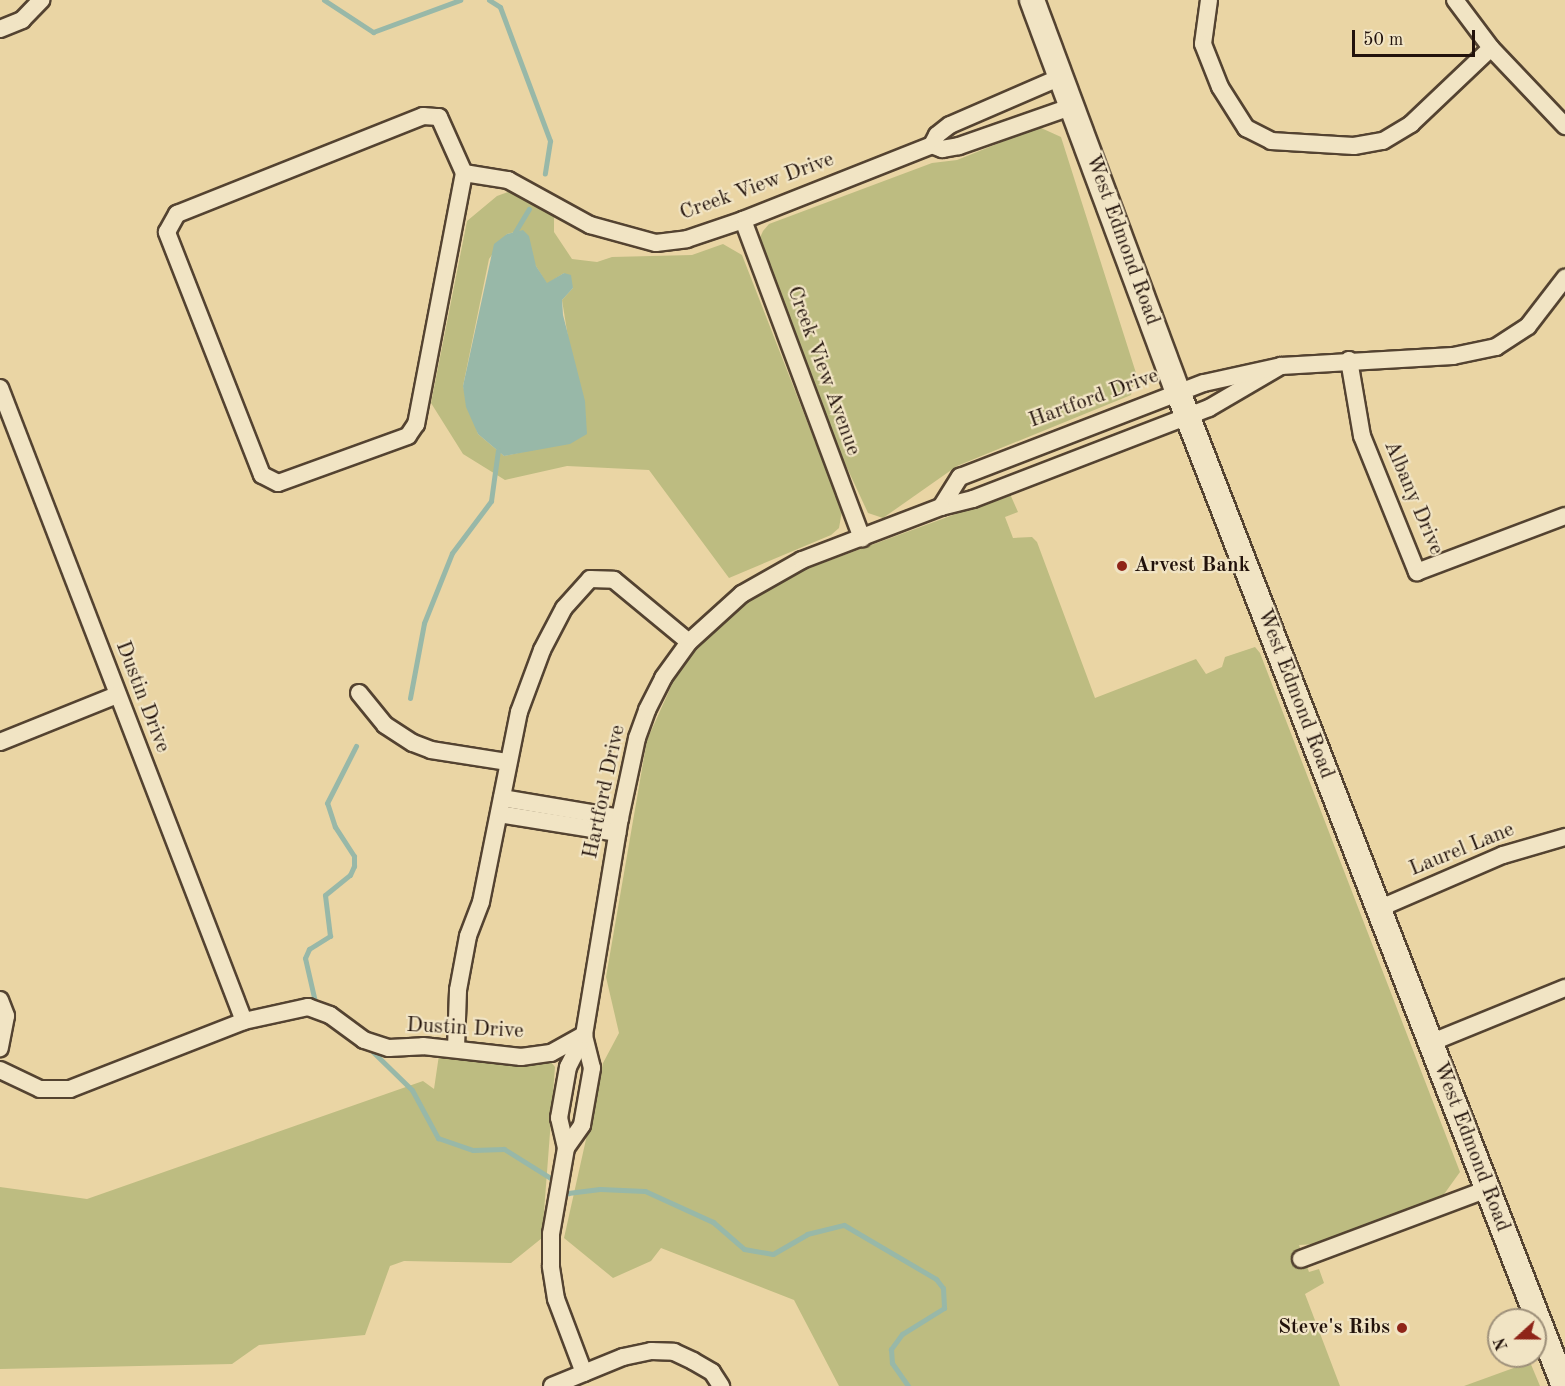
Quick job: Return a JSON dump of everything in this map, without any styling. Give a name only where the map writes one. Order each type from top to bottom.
[{"type":"main road","name":"West Edmond Road","points":[[1032,0],[1187,416],[1564,1386]]},
{"type":"street","points":[[0,29],[22,20],[41,0]]},
{"type":"street","points":[[1209,0],[1203,44],[1220,87],[1246,128],[1271,141],[1354,146],[1383,141],[1411,124],[1491,48]]},
{"type":"street","points":[[1455,0],[1491,48],[1565,126]]},
{"type":"street","name":"Creek View Drive","points":[[932,145],[937,135],[950,125],[1034,93],[1061,77]]},
{"type":"street","name":"Creek View Drive","points":[[464,173],[508,180],[590,225],[656,243],[687,240],[932,145],[942,148],[958,146],[1073,106]]},
{"type":"street","points":[[423,116],[439,117],[464,173],[416,424],[408,436],[278,483],[262,475],[167,232],[177,214],[423,116]]},
{"type":"street","name":"Creek View Avenue","points":[[743,219],[862,538]]},
{"type":"street","name":"Hartford Drive","points":[[941,507],[960,477],[1178,392],[1246,371],[1349,360],[1453,356],[1496,347],[1528,326],[1565,278]]},
{"type":"street","name":"Albany Drive","points":[[1349,360],[1362,436],[1417,572],[1565,516]]},
{"type":"street","name":"Hartford Drive","points":[[584,1373],[556,1299],[551,1266],[551,1234],[566,1148],[559,1118],[568,1067],[584,1035],[618,825],[637,738],[647,710],[663,678],[688,642],[723,609],[767,577],[941,507],[973,499],[1187,416],[1253,385],[1281,366]]},
{"type":"street","name":"Dustin Drive","points":[[0,388],[244,1021]]},
{"type":"street","points":[[456,1048],[460,980],[501,806],[519,712],[542,650],[564,608],[590,579],[614,580],[688,642]]},
{"type":"street","points":[[359,693],[385,725],[413,743],[431,750],[508,762]]},
{"type":"street","points":[[0,742],[117,695]]},
{"type":"street","points":[[501,806],[618,825]]},
{"type":"street","name":"Laurel Lane","points":[[1378,909],[1503,855],[1565,837]]},
{"type":"street","points":[[1430,1043],[1565,988]]},
{"type":"street","points":[[0,1000],[6,1016],[0,1048]]},
{"type":"street","name":"Dustin Drive","points":[[0,1070],[40,1089],[70,1089],[244,1021],[308,1007],[330,1015],[364,1040],[389,1048],[456,1048],[520,1057],[551,1053],[584,1035]]},
{"type":"street","name":"Hartford Drive","points":[[566,1148],[582,1125],[592,1068],[584,1035]]},
{"type":"street","points":[[1301,1259],[1487,1189]]},
{"type":"street","points":[[552,1386],[642,1353],[674,1352],[712,1372],[721,1386]]},
{"type":"shaded area","points":[[1039,127],[1061,137],[1136,373],[1131,395],[957,466],[883,518],[868,513],[842,457],[758,242],[769,224],[932,163],[957,160]]},
{"type":"shaded area","points":[[511,191],[539,203],[554,215],[554,232],[572,259],[597,262],[612,257],[692,255],[723,244],[742,255],[842,511],[839,528],[831,535],[729,578],[649,470],[567,466],[505,480],[463,454],[431,403],[467,221],[497,196]],"holes":[[[515,232],[547,284],[564,273],[573,288],[562,300],[571,356],[536,449],[504,456],[478,434],[463,386],[489,259],[507,234]]]},
{"type":"shaded area","points":[[523,230],[529,236],[536,266],[547,283],[564,273],[571,275],[573,288],[562,300],[563,315],[585,401],[587,434],[570,444],[504,456],[478,434],[466,407],[463,386],[494,244],[507,234]]},
{"type":"shaded area","points":[[1010,494],[1018,512],[1005,517],[1013,538],[1032,537],[1037,542],[1095,698],[1196,659],[1206,674],[1222,667],[1225,657],[1255,647],[1260,653],[1460,1172],[1442,1197],[1316,1244],[1299,1245],[1309,1272],[1319,1269],[1324,1283],[1305,1294],[1340,1386],[839,1386],[794,1300],[661,1248],[651,1261],[613,1278],[564,1238],[603,1063],[619,1033],[606,977],[647,740],[682,662],[758,593],[809,568]]},
{"type":"shaded area","points":[[439,1055],[529,1065],[551,1062],[555,1067],[542,1238],[511,1263],[404,1261],[390,1266],[365,1335],[259,1345],[232,1364],[0,1369],[0,1187],[87,1199],[423,1081],[434,1089]]},
{"type":"shaded area","points":[[1514,1368],[1532,1368],[1540,1386],[1464,1386]]},
{"type":"waterway","points":[[324,0],[373,32],[460,0]]},
{"type":"waterway","points":[[489,0],[500,7],[550,141],[545,174]]},
{"type":"waterway","points":[[515,232],[529,209]]},
{"type":"waterway","points":[[410,698],[424,623],[452,553],[491,501],[498,450]]},
{"type":"waterway","points":[[316,1006],[305,958],[309,949],[330,936],[325,895],[350,875],[354,866],[354,856],[335,827],[327,803],[356,746]]},
{"type":"waterway","points":[[331,1025],[347,1037]]},
{"type":"waterway","points":[[371,1050],[412,1090],[438,1138],[473,1150],[504,1149],[557,1182]]},
{"type":"waterway","points":[[564,1189],[568,1193],[600,1189],[645,1191],[713,1222],[744,1249],[773,1254],[807,1234],[844,1225],[936,1279],[943,1288],[944,1308],[902,1334],[891,1349],[892,1363],[908,1386]]},
{"type":"place","name":"Arvest Bank","points":[[1122,566]]},
{"type":"place","name":"Steve's Ribs","points":[[1402,1328]]}]
